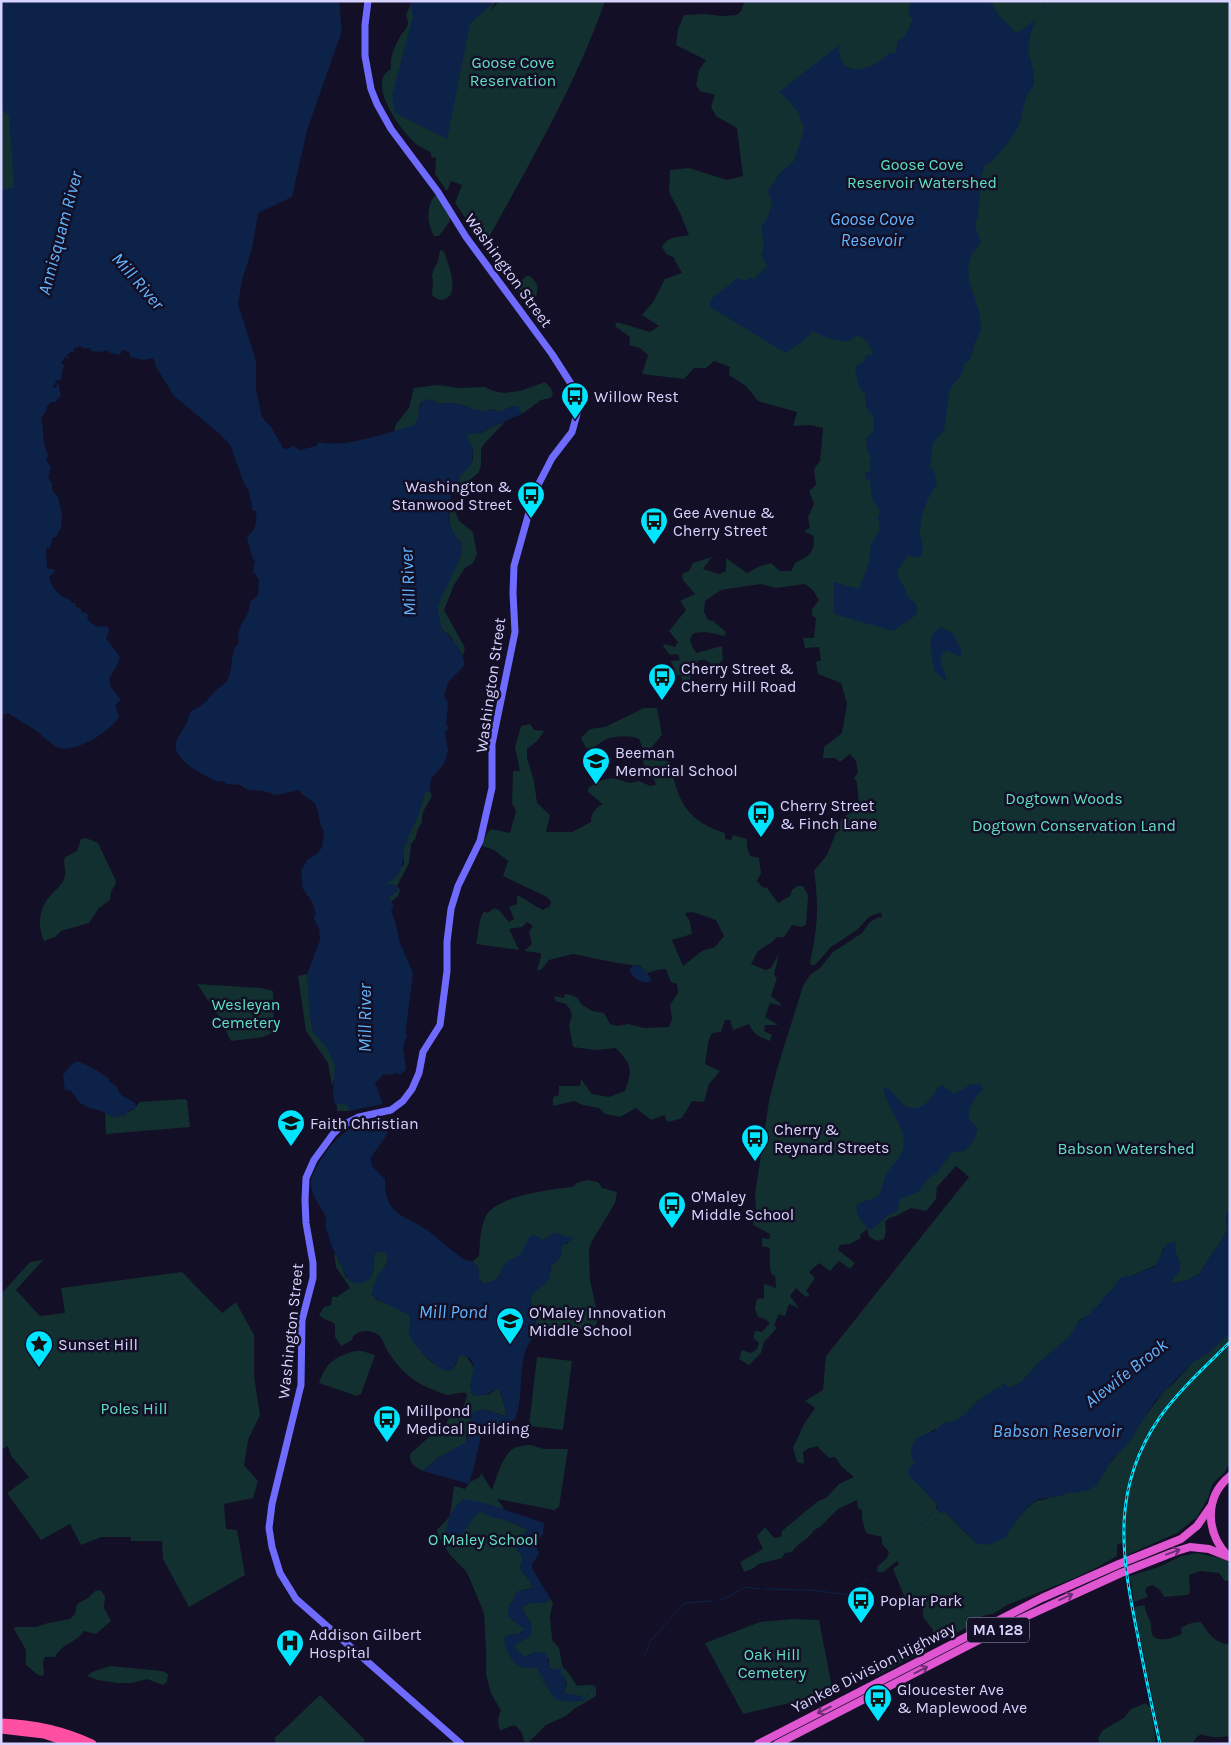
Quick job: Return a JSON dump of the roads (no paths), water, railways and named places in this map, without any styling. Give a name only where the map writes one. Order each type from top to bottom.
[{"type":"highway","name":"MA 128","points":[[1211,1506],[1216,1493],[1230,1476]]},
{"type":"highway","points":[[1211,1506],[1210,1522],[1213,1534],[1218,1544],[1230,1558]]},
{"type":"highway","name":"Yankee Division Highway","points":[[758,1744],[1016,1610],[1188,1535],[1201,1522],[1211,1506]]},
{"type":"highway","name":"Yankee Division Highway","points":[[777,1744],[1016,1621],[1125,1572],[1190,1547],[1209,1549],[1230,1558]]},
{"type":"highway","points":[[1,1723],[25,1725],[55,1731],[92,1744]]},
{"type":"highway","points":[[1,1729],[44,1734],[74,1744]]},
{"type":"main road","name":"Washington Street","points":[[368,1],[365,25],[365,56],[371,89],[377,104],[391,129],[438,192],[466,237],[552,354],[575,390],[578,405],[572,432],[552,458],[535,491],[514,566],[515,632],[492,744],[492,788],[480,841],[458,886],[453,903],[448,926],[447,971],[440,1025],[423,1052],[416,1080],[403,1101],[391,1110],[359,1117],[341,1126],[314,1160],[306,1178],[304,1190],[306,1223],[313,1263],[312,1278],[302,1320],[301,1384],[272,1504],[269,1528],[272,1548],[280,1573],[296,1599],[461,1744]]},
{"type":"water","name":"Annisquam River","points":[[1,1],[339,1],[342,31],[307,130],[292,197],[258,213],[252,249],[242,280],[238,304],[256,361],[256,389],[262,417],[271,427],[283,448],[287,449],[293,446],[300,450],[316,446],[319,442],[329,444],[353,442],[415,425],[424,399],[435,401],[439,404],[453,403],[475,410],[481,409],[480,412],[492,409],[499,412],[512,406],[518,406],[522,414],[493,426],[482,433],[469,434],[467,438],[473,453],[471,463],[465,472],[460,475],[460,487],[446,490],[451,495],[450,526],[462,544],[461,556],[437,607],[442,630],[457,646],[465,665],[449,681],[444,695],[448,703],[446,724],[449,727],[445,733],[448,751],[444,764],[431,779],[430,791],[425,793],[419,814],[408,837],[407,845],[404,845],[401,869],[395,878],[384,884],[395,884],[398,888],[398,891],[390,897],[394,906],[391,911],[400,943],[413,973],[406,1030],[407,1038],[405,1039],[403,1049],[406,1068],[400,1074],[384,1074],[375,1083],[383,1104],[349,1111],[347,1105],[334,1103],[335,1066],[327,1048],[313,1032],[310,1019],[307,974],[320,940],[319,929],[314,918],[316,913],[312,902],[303,889],[301,871],[307,860],[318,853],[322,847],[324,832],[315,803],[299,790],[277,795],[248,790],[240,785],[227,784],[222,781],[217,782],[189,765],[181,758],[176,749],[177,741],[190,713],[201,706],[228,678],[234,652],[239,643],[239,631],[248,613],[250,602],[258,595],[259,580],[253,571],[255,561],[252,557],[247,537],[254,529],[256,511],[253,511],[249,492],[230,445],[220,434],[174,396],[152,358],[144,360],[130,357],[129,352],[122,350],[120,355],[106,350],[103,352],[91,351],[90,348],[82,348],[81,346],[73,349],[75,353],[71,352],[67,355],[69,359],[65,357],[61,363],[65,366],[61,380],[57,380],[53,387],[55,388],[58,383],[61,395],[56,402],[51,402],[41,418],[48,455],[46,460],[51,467],[48,478],[52,483],[52,490],[58,497],[62,513],[61,528],[56,537],[53,537],[50,548],[46,548],[47,569],[54,569],[55,571],[49,577],[56,592],[70,600],[71,603],[75,603],[82,613],[86,612],[88,615],[87,619],[95,626],[108,627],[109,632],[106,638],[120,657],[109,682],[121,700],[115,705],[119,717],[107,729],[90,741],[72,748],[64,748],[56,747],[35,730],[8,713],[4,715],[1,712],[1,190],[14,187],[9,115],[1,110]]},
{"type":"water","points":[[410,1],[495,1],[470,24],[447,139],[395,113],[392,95],[413,17]]},
{"type":"water","name":"Goose Cove Resevoir","points":[[911,1],[990,1],[1000,17],[1017,33],[1036,21],[1030,35],[1028,51],[1034,72],[1034,84],[1026,97],[1019,126],[1002,150],[988,165],[985,164],[982,174],[978,215],[975,225],[981,243],[972,253],[968,269],[969,280],[980,314],[981,331],[975,342],[971,358],[964,364],[962,374],[952,386],[949,394],[944,430],[933,443],[930,467],[934,470],[937,485],[927,501],[921,521],[920,533],[923,547],[921,557],[908,556],[897,571],[907,596],[915,603],[918,610],[916,615],[893,631],[834,614],[834,582],[859,589],[869,563],[871,544],[880,530],[878,519],[880,510],[873,500],[870,479],[866,479],[865,472],[869,472],[871,468],[869,463],[871,457],[867,452],[866,439],[874,430],[874,417],[866,406],[865,393],[859,388],[855,368],[859,363],[863,363],[866,355],[872,355],[873,349],[870,348],[868,342],[858,335],[847,342],[827,338],[813,331],[786,353],[710,307],[710,300],[738,278],[747,281],[748,277],[754,279],[767,266],[761,255],[764,245],[761,228],[769,214],[772,203],[768,191],[780,173],[794,161],[804,129],[798,112],[779,92],[839,45],[840,56],[844,64],[850,68],[857,69],[866,68],[889,53],[895,53],[898,40],[902,39],[908,31],[913,18],[908,16]]},
{"type":"water","points":[[941,627],[954,634],[961,650],[961,657],[946,650],[940,658],[947,682],[935,672],[931,652],[932,636]]},
{"type":"water","points":[[634,965],[645,970],[651,982],[638,980],[633,976],[629,970]]},
{"type":"water","points":[[78,1061],[108,1078],[121,1095],[134,1102],[136,1106],[134,1109],[129,1110],[125,1116],[120,1115],[115,1118],[80,1103],[71,1091],[65,1090],[63,1075],[72,1064]]},
{"type":"water","points":[[972,1084],[979,1084],[983,1089],[975,1099],[970,1110],[969,1119],[978,1128],[971,1143],[965,1151],[952,1152],[937,1173],[929,1178],[918,1192],[900,1199],[897,1211],[870,1230],[860,1219],[857,1205],[878,1196],[886,1174],[902,1152],[904,1144],[900,1127],[888,1103],[883,1087],[890,1090],[904,1105],[915,1108],[929,1101],[938,1087],[942,1085],[954,1094]]},
{"type":"water","name":"Mill Pond","points":[[382,1118],[385,1121],[388,1133],[371,1157],[371,1161],[373,1167],[385,1179],[386,1192],[393,1208],[399,1214],[431,1233],[465,1260],[471,1261],[478,1266],[479,1279],[484,1284],[498,1278],[505,1263],[521,1254],[530,1236],[534,1235],[543,1240],[555,1233],[567,1237],[571,1236],[572,1238],[572,1240],[562,1245],[561,1257],[551,1266],[550,1277],[545,1284],[532,1294],[530,1302],[536,1329],[524,1357],[518,1411],[515,1419],[502,1426],[482,1431],[469,1484],[423,1471],[438,1458],[466,1442],[470,1420],[475,1412],[486,1410],[505,1416],[504,1402],[499,1389],[484,1395],[473,1395],[471,1384],[474,1366],[469,1358],[461,1355],[453,1370],[443,1370],[428,1358],[414,1342],[409,1332],[410,1316],[371,1295],[378,1274],[386,1266],[388,1258],[385,1253],[377,1251],[375,1253],[372,1276],[367,1280],[362,1283],[350,1281],[332,1247],[326,1230],[325,1215],[312,1189],[311,1180],[313,1173],[334,1142],[350,1129],[360,1124]]},
{"type":"water","name":"Babson Reservoir","points":[[1230,1212],[1230,1333],[1209,1353],[1194,1361],[1156,1400],[1130,1441],[1112,1460],[1096,1486],[1088,1490],[1039,1499],[1029,1505],[1009,1531],[1007,1537],[988,1545],[976,1543],[946,1513],[941,1513],[936,1508],[937,1504],[908,1474],[908,1469],[914,1463],[911,1450],[917,1438],[938,1429],[943,1423],[958,1419],[996,1388],[1002,1388],[1002,1382],[1009,1388],[1022,1381],[1038,1363],[1069,1337],[1079,1321],[1099,1306],[1102,1298],[1110,1292],[1119,1279],[1125,1276],[1132,1276],[1155,1266],[1169,1243],[1176,1242],[1175,1249],[1181,1267],[1171,1284],[1188,1280],[1199,1274],[1225,1235],[1227,1228],[1226,1215]]},
{"type":"water","points":[[464,1499],[485,1503],[544,1523],[543,1534],[535,1543],[539,1554],[532,1564],[533,1570],[550,1598],[545,1603],[530,1603],[523,1606],[522,1609],[529,1620],[532,1631],[527,1638],[514,1647],[524,1657],[535,1652],[546,1653],[551,1670],[561,1668],[561,1674],[566,1680],[564,1693],[581,1696],[583,1697],[582,1700],[575,1702],[557,1700],[538,1667],[521,1667],[508,1654],[504,1640],[505,1636],[521,1633],[523,1630],[508,1616],[509,1604],[514,1601],[514,1595],[518,1591],[533,1588],[533,1585],[520,1569],[523,1556],[517,1550],[515,1544],[517,1538],[529,1530],[509,1521],[480,1512],[462,1534],[453,1539],[447,1539],[446,1530],[450,1517],[456,1506]]},
{"type":"waterway","points":[[1039,11],[1046,1]]},
{"type":"waterway","points":[[1027,27],[1036,17]]},
{"type":"waterway","name":"Alewife Brook","points":[[921,1525],[938,1508]]},
{"type":"waterway","name":"Mill River","points":[[765,1589],[810,1590],[850,1595],[869,1578]]},
{"type":"waterway","name":"Mill River","points":[[529,1579],[531,1584],[534,1585]]},
{"type":"waterway","name":"Mill River","points":[[720,1600],[745,1587],[760,1589]]},
{"type":"waterway","name":"Mill River","points":[[645,1655],[650,1641],[685,1603],[711,1601]]},
{"type":"waterway","name":"Mill River","points":[[538,1668],[543,1682],[551,1694],[554,1695]]},
{"type":"waterway","name":"Mill River","points":[[579,1701],[586,1699],[588,1692],[596,1686]]},
{"type":"railway","points":[[1160,1744],[1127,1575],[1124,1548],[1127,1495],[1133,1469],[1144,1443],[1160,1417],[1185,1387],[1230,1342]]},
{"type":"place","name":"Willow Rest","points":[[575,420]]},
{"type":"place","name":"Washington & Stanwood Street","points":[[531,519]]},
{"type":"place","name":"Gee Avenue & Cherry Street","points":[[654,545]]},
{"type":"place","name":"Cherry Street & Cherry Hill Road","points":[[662,701]]},
{"type":"place","name":"Beeman Memorial School","points":[[596,785]]},
{"type":"place","name":"Cherry Street & Finch Lane","points":[[761,838]]},
{"type":"place","name":"Faith Christian","points":[[291,1147]]},
{"type":"place","name":"Cherry & Reynard Streets","points":[[755,1162]]},
{"type":"place","name":"O'Maley Middle School","points":[[672,1229]]},
{"type":"place","name":"O'Maley Innovation Middle School","points":[[510,1345]]},
{"type":"place","name":"Sunset Hill","points":[[39,1368]]},
{"type":"place","name":"Millpond Medical Building","points":[[387,1443]]},
{"type":"place","name":"Poplar Park","points":[[861,1624]]},
{"type":"place","name":"Addison Gilbert Hospital","points":[[290,1667]]},
{"type":"place","name":"Gloucester Ave & Maplewood Ave","points":[[878,1722]]},
{"type":"park label","name":"Goose Cove Reservation","points":[[513,71]]},
{"type":"park label","name":"Goose Cove Reservoir Watershed","points":[[922,173]]},
{"type":"park label","name":"Dogtown Woods","points":[[1064,798]]},
{"type":"park label","name":"Dogtown Conservation Land","points":[[1074,825]]},
{"type":"park label","name":"Wesleyan Cemetery","points":[[246,1013]]},
{"type":"park label","name":"Babson Watershed","points":[[1126,1148]]},
{"type":"park label","name":"Poles Hill","points":[[134,1408]]},
{"type":"park label","name":"O Maley School","points":[[483,1539]]},
{"type":"park label","name":"Oak Hill Cemetery","points":[[772,1663]]}]
